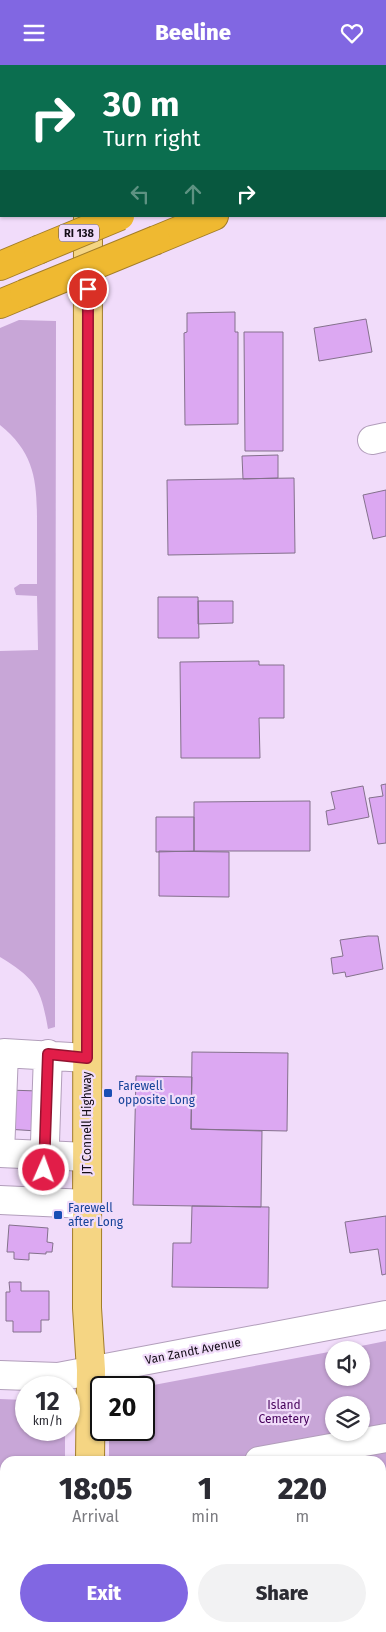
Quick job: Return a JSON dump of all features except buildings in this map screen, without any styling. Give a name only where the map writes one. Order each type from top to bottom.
[{"type":"highway","name":"RI 138","points":[[0,266],[118,217]]},
{"type":"highway","points":[[12,299],[212,217]]},
{"type":"main road","name":"JT Connell Highway","points":[[88,217],[87,1308],[91,1370],[90,1456]]},
{"type":"street","points":[[87,1058],[48,1054],[4,1053],[0,1153],[87,1157]]},
{"type":"street","points":[[43,1201],[48,1054]]},
{"type":"street","points":[[0,1199],[87,1204]]},
{"type":"street","name":"Van Zandt Avenue","points":[[0,1375],[58,1377],[386,1315]]},
{"type":"street","points":[[299,1456],[370,1447]]},
{"type":"green space","points":[[19,320],[56,321],[55,1027],[48,1029],[43,1004],[35,986],[22,972],[0,957],[0,651],[38,650],[37,596],[16,595],[14,588],[20,584],[37,584],[35,483],[28,458],[12,436],[0,425],[0,328]]},
{"type":"green space","name":"Island Cemetery","points":[[386,1341],[386,1456],[109,1456],[109,1441],[155,1441],[155,1385],[325,1353],[325,1386],[370,1386],[370,1344]]},
{"type":"green space","points":[[0,1399],[15,1400],[15,1441],[65,1441],[65,1456],[0,1456]]},
{"type":"place","name":"Farewell opposite Long","points":[[108,1093]]},
{"type":"place","name":"Farewell after Long","points":[[58,1215]]},
{"type":"route","points":[[44,1170],[48,1054],[87,1058],[88,289]]}]
